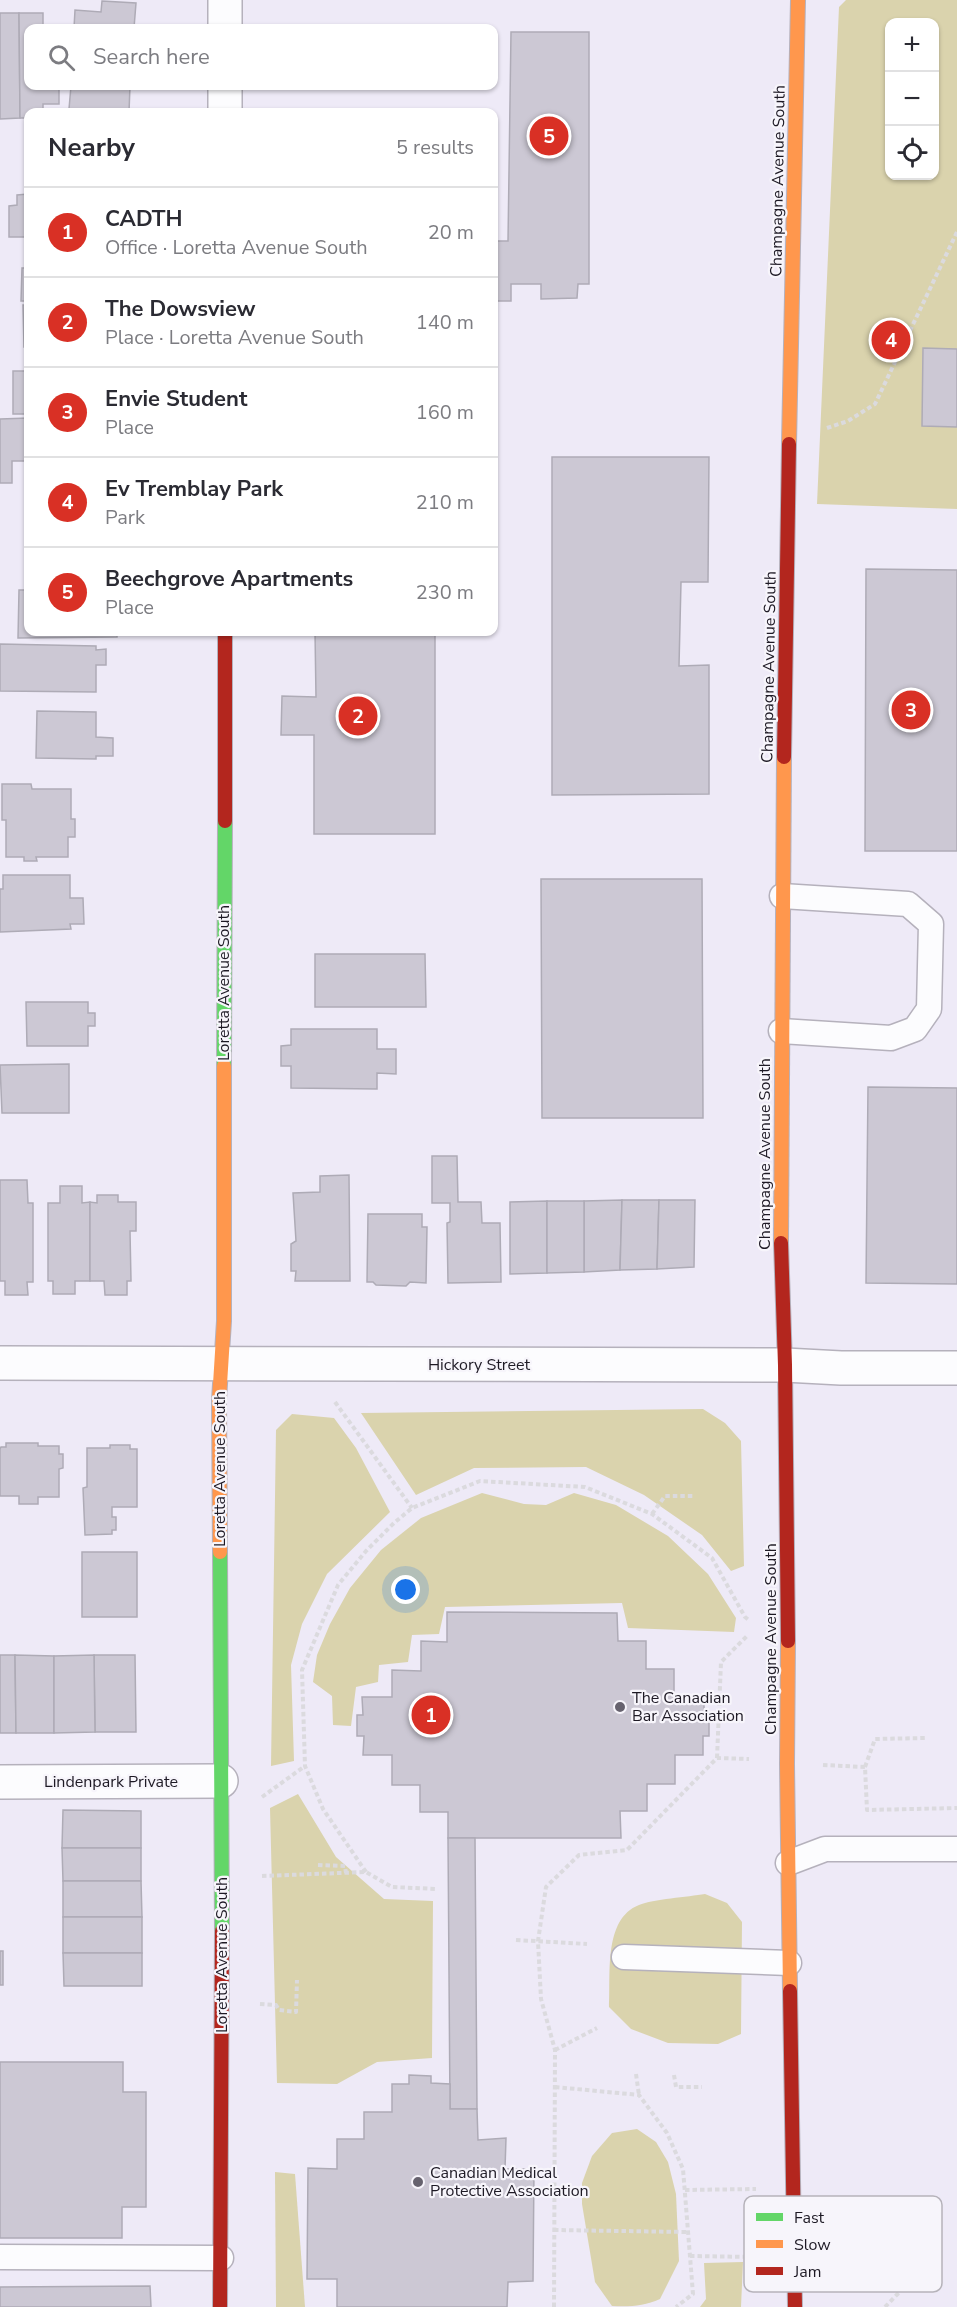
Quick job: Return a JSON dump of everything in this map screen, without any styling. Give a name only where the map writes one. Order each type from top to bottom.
[{"type":"street","points":[[225,0],[225,24]]},
{"type":"street","name":"Champagne Avenue South","points":[[793,2196],[787,1764],[785,1365],[780,1206],[782,896],[798,0]]},
{"type":"street","points":[[225,90],[225,108]]},
{"type":"street","name":"Loretta Avenue South","points":[[220,2307],[222,1794],[220,1365],[224,1321],[225,636]]},
{"type":"street","name":"Hickory Street","points":[[0,1363],[785,1365],[841,1368],[957,1368]]},
{"type":"street","name":"Lindenpark Private","points":[[0,1782],[222,1794]]},
{"type":"street","name":"Champagne Avenue South","points":[[795,2292],[795,2307]]},
{"type":"lane","points":[[781,1031],[891,1038],[915,1029],[929,1009],[932,924],[908,904],[782,896]]},
{"type":"lane","points":[[788,1863],[825,1849],[957,1849]]},
{"type":"lane","points":[[624,1957],[789,1963]]},
{"type":"lane","points":[[0,2257],[221,2258]]},
{"type":"path","points":[[789,440],[848,422],[875,404],[957,232]]},
{"type":"path","points":[[330,1394],[412,1508]]},
{"type":"path","points":[[437,1889],[392,1887],[366,1872],[323,1809],[305,1766],[302,1670],[338,1585],[366,1551],[394,1522],[412,1508],[480,1481],[585,1487],[652,1514],[712,1558],[745,1617],[757,1626],[788,1627]]},
{"type":"path","points":[[652,1514],[665,1497],[693,1496]]},
{"type":"path","points":[[717,1758],[721,1662],[757,1626]]},
{"type":"path","points":[[925,1738],[875,1739],[865,1767],[867,1810],[957,1808]]},
{"type":"path","points":[[787,1764],[865,1767]]},
{"type":"path","points":[[222,1794],[258,1799],[305,1766]]},
{"type":"path","points":[[318,1865],[345,1866],[346,1873]]},
{"type":"path","points":[[259,1876],[366,1872]]},
{"type":"path","points":[[516,1940],[587,1944]]},
{"type":"path","points":[[259,2004],[276,2005],[279,2010],[297,2012],[297,1980]]},
{"type":"path","points":[[555,2050],[597,2028]]},
{"type":"path","points":[[636,2074],[639,2095],[667,2133],[683,2169],[693,2294],[675,2307]]},
{"type":"path","points":[[674,2075],[676,2087],[702,2087]]},
{"type":"path","points":[[555,2087],[639,2095]]},
{"type":"path","points":[[685,2190],[793,2189]]},
{"type":"path","points":[[554,2230],[688,2232]]},
{"type":"path","points":[[690,2256],[744,2257]]},
{"type":"path","points":[[885,2307],[900,2292]]},
{"type":"shaded area","points":[[846,0],[957,0],[957,509],[817,504],[839,7]]},
{"type":"shaded area","points":[[703,1409],[725,1423],[741,1441],[744,1566],[731,1571],[702,1535],[644,1495],[586,1467],[474,1468],[416,1495],[361,1413]]},
{"type":"shaded area","points":[[292,1414],[334,1418],[356,1448],[390,1512],[327,1574],[302,1624],[291,1665],[294,1761],[271,1766],[276,1430]]},
{"type":"shaded area","points":[[482,1493],[524,1504],[546,1505],[574,1493],[616,1505],[668,1536],[708,1574],[736,1618],[734,1632],[628,1628],[622,1603],[445,1607],[439,1634],[412,1635],[408,1662],[379,1665],[378,1682],[356,1687],[351,1726],[333,1725],[332,1696],[313,1682],[317,1655],[330,1624],[350,1588],[381,1550],[421,1518]]},
{"type":"shaded area","points":[[298,1794],[336,1857],[384,1899],[433,1901],[432,2058],[377,2062],[337,2084],[277,2083],[270,1808]]},
{"type":"shaded area","points":[[705,1894],[727,1903],[742,1922],[741,2034],[718,2044],[668,2043],[631,2029],[609,2007],[611,1949],[619,1922],[627,1912],[645,1903]]},
{"type":"shaded area","points":[[637,2129],[656,2142],[668,2162],[676,2194],[679,2261],[660,2299],[637,2306],[612,2306],[595,2282],[582,2204],[582,2183],[592,2156],[612,2133]]},
{"type":"shaded area","points":[[275,2172],[295,2174],[305,2307],[276,2307]]},
{"type":"shaded area","points":[[743,2262],[741,2307],[700,2307],[706,2299],[704,2263]]},
{"type":"building","points":[[102,1],[136,3],[134,24],[74,24],[75,10],[101,12]]},
{"type":"building","points":[[0,13],[19,13],[20,118],[0,119]]},
{"type":"building","points":[[19,13],[43,13],[43,24],[24,24],[24,90],[59,90],[59,104],[43,104],[43,108],[24,108],[24,118],[20,118]]},
{"type":"building","points":[[511,32],[589,32],[589,284],[578,284],[577,298],[541,299],[541,284],[511,284],[511,301],[498,301],[498,241],[508,241]]},
{"type":"building","points":[[71,90],[130,90],[129,108],[69,108]]},
{"type":"building","points":[[24,194],[24,237],[9,237],[9,206],[17,205],[17,195]]},
{"type":"building","points":[[22,268],[24,268],[24,301],[21,301]]},
{"type":"building","points":[[923,348],[957,349],[957,427],[922,426]]},
{"type":"building","points":[[13,371],[24,371],[24,414],[13,414]]},
{"type":"building","points":[[24,418],[24,461],[12,461],[12,483],[0,483],[0,419]]},
{"type":"building","points":[[552,457],[709,457],[708,582],[681,582],[679,666],[709,665],[709,794],[552,795]]},
{"type":"building","points":[[866,569],[957,570],[957,851],[865,851]]},
{"type":"building","points":[[19,590],[24,590],[24,636],[117,636],[117,637],[18,638]]},
{"type":"building","points":[[315,636],[435,636],[435,834],[314,834],[314,735],[281,735],[282,696],[316,697]]},
{"type":"building","points":[[0,644],[96,646],[96,650],[106,649],[106,665],[96,665],[96,692],[0,691]]},
{"type":"building","points":[[37,711],[96,712],[96,737],[113,738],[113,756],[96,756],[96,759],[36,758]]},
{"type":"building","points":[[2,784],[31,784],[32,789],[71,789],[71,819],[75,819],[75,837],[68,837],[68,857],[36,857],[37,861],[24,861],[24,857],[6,857],[6,820],[2,820]]},
{"type":"building","points":[[3,875],[70,875],[70,898],[83,898],[84,924],[70,924],[71,929],[0,932],[0,889],[3,889]]},
{"type":"building","points":[[541,879],[702,879],[703,1118],[542,1118]]},
{"type":"building","points":[[315,954],[425,954],[426,1007],[315,1007]]},
{"type":"building","points":[[26,1002],[88,1002],[88,1013],[95,1013],[95,1026],[88,1026],[88,1046],[27,1046]]},
{"type":"building","points":[[291,1029],[377,1029],[377,1049],[396,1049],[396,1074],[377,1073],[377,1089],[291,1088],[291,1066],[281,1066],[281,1046],[291,1045]]},
{"type":"building","points":[[69,1064],[69,1113],[2,1113],[0,1065]]},
{"type":"building","points":[[868,1087],[957,1088],[957,1284],[866,1283]]},
{"type":"building","points":[[432,1156],[457,1156],[458,1202],[481,1202],[482,1223],[500,1223],[501,1282],[448,1283],[447,1223],[450,1222],[450,1203],[432,1203]]},
{"type":"building","points":[[349,1175],[350,1281],[295,1281],[296,1271],[291,1271],[291,1244],[296,1241],[293,1193],[320,1192],[320,1176]]},
{"type":"building","points":[[0,1180],[27,1180],[28,1203],[33,1203],[33,1282],[27,1282],[28,1295],[5,1295],[5,1281],[0,1281]]},
{"type":"building","points":[[60,1186],[82,1186],[82,1203],[90,1202],[90,1281],[75,1281],[75,1294],[53,1294],[53,1281],[48,1281],[48,1203],[60,1203]]},
{"type":"building","points":[[97,1195],[118,1195],[118,1202],[136,1202],[136,1231],[130,1231],[131,1281],[127,1281],[127,1295],[105,1295],[104,1281],[90,1281],[90,1202],[97,1203]]},
{"type":"building","points":[[622,1200],[620,1270],[584,1272],[584,1201]]},
{"type":"building","points":[[622,1200],[659,1200],[657,1269],[620,1270]]},
{"type":"building","points":[[659,1200],[695,1200],[694,1267],[657,1269]]},
{"type":"building","points":[[547,1201],[547,1273],[510,1274],[510,1202]]},
{"type":"building","points":[[547,1201],[584,1201],[584,1272],[547,1273]]},
{"type":"building","points":[[368,1214],[422,1214],[422,1227],[427,1227],[426,1283],[410,1282],[406,1286],[376,1285],[373,1282],[367,1282]]},
{"type":"building","points":[[6,1443],[38,1443],[38,1446],[59,1446],[59,1454],[63,1454],[63,1468],[59,1469],[59,1497],[38,1497],[38,1504],[19,1504],[19,1496],[0,1496],[0,1449],[6,1447]]},
{"type":"building","points":[[110,1445],[130,1445],[130,1449],[137,1449],[137,1507],[112,1507],[112,1517],[116,1517],[116,1530],[112,1530],[112,1534],[85,1535],[83,1488],[87,1487],[87,1448],[110,1448]]},
{"type":"building","points":[[82,1552],[137,1552],[137,1617],[82,1617]]},
{"type":"building","points":[[447,1612],[617,1613],[618,1641],[646,1641],[646,1669],[674,1669],[674,1698],[704,1698],[704,1715],[709,1715],[709,1736],[703,1736],[703,1755],[675,1755],[675,1784],[647,1784],[647,1811],[620,1811],[621,1838],[448,1838],[448,1812],[420,1812],[420,1785],[392,1785],[392,1755],[363,1755],[364,1736],[357,1736],[357,1715],[363,1715],[362,1697],[392,1697],[392,1670],[421,1671],[421,1641],[447,1642]]},
{"type":"building","points":[[0,1655],[15,1655],[16,1733],[0,1733]]},
{"type":"building","points":[[15,1655],[54,1656],[54,1733],[16,1733]]},
{"type":"building","points":[[94,1655],[135,1655],[136,1732],[95,1732]]},
{"type":"building","points":[[94,1655],[95,1732],[54,1733],[54,1656]]},
{"type":"building","points":[[63,1810],[141,1811],[141,1848],[62,1848]]},
{"type":"building","points":[[448,1838],[475,1838],[477,2109],[450,2109]]},
{"type":"building","points":[[62,1848],[141,1848],[141,1881],[63,1881]]},
{"type":"building","points":[[63,1881],[141,1881],[142,1917],[63,1917]]},
{"type":"building","points":[[63,1917],[142,1917],[142,1953],[63,1953]]},
{"type":"building","points":[[0,1951],[3,1951],[3,1985],[0,1985]]},
{"type":"building","points":[[63,1953],[142,1953],[142,1986],[64,1986]]},
{"type":"building","points":[[0,2062],[123,2062],[123,2092],[146,2092],[146,2207],[122,2207],[122,2238],[0,2238]]},
{"type":"building","points":[[409,2075],[431,2076],[431,2083],[450,2084],[450,2109],[477,2109],[478,2140],[506,2138],[505,2169],[534,2169],[533,2281],[508,2282],[507,2307],[337,2307],[337,2279],[307,2279],[308,2168],[337,2169],[337,2139],[364,2139],[364,2112],[392,2112],[392,2084],[409,2084]]},
{"type":"building","points":[[150,2286],[151,2307],[0,2307],[0,2287]]},
{"type":"traffic: fast","points":[[224,1066],[225,821]]},
{"type":"traffic: fast","points":[[220,1552],[222,1931]]},
{"type":"traffic: slow","points":[[789,444],[798,0]]},
{"type":"traffic: slow","points":[[781,1243],[784,757]]},
{"type":"traffic: slow","points":[[220,1552],[219,1400],[224,1321],[224,1066]]},
{"type":"traffic: slow","points":[[788,1641],[790,1991]]},
{"type":"traffic: jam","points":[[784,757],[789,444]]},
{"type":"traffic: jam","points":[[225,636],[225,821]]},
{"type":"traffic: jam","points":[[781,1243],[785,1365],[788,1641]]},
{"type":"traffic: jam","points":[[220,2307],[222,1931]]},
{"type":"traffic: jam","points":[[790,1991],[793,2196]]},
{"type":"traffic: jam","points":[[795,2292],[795,2307]]},
{"type":"place","name":"Beechgrove Apartments","points":[[549,136]]},
{"type":"place","name":"Ev Tremblay Park","points":[[891,340]]},
{"type":"place","name":"Envie Student","points":[[911,710]]},
{"type":"place","name":"The Dowsview","points":[[358,716]]},
{"type":"place","name":"The Canadian Bar Association","points":[[620,1707]]},
{"type":"place","name":"CADTH","points":[[431,1715]]},
{"type":"place","name":"Canadian Medical Protective Association","points":[[418,2182]]}]
